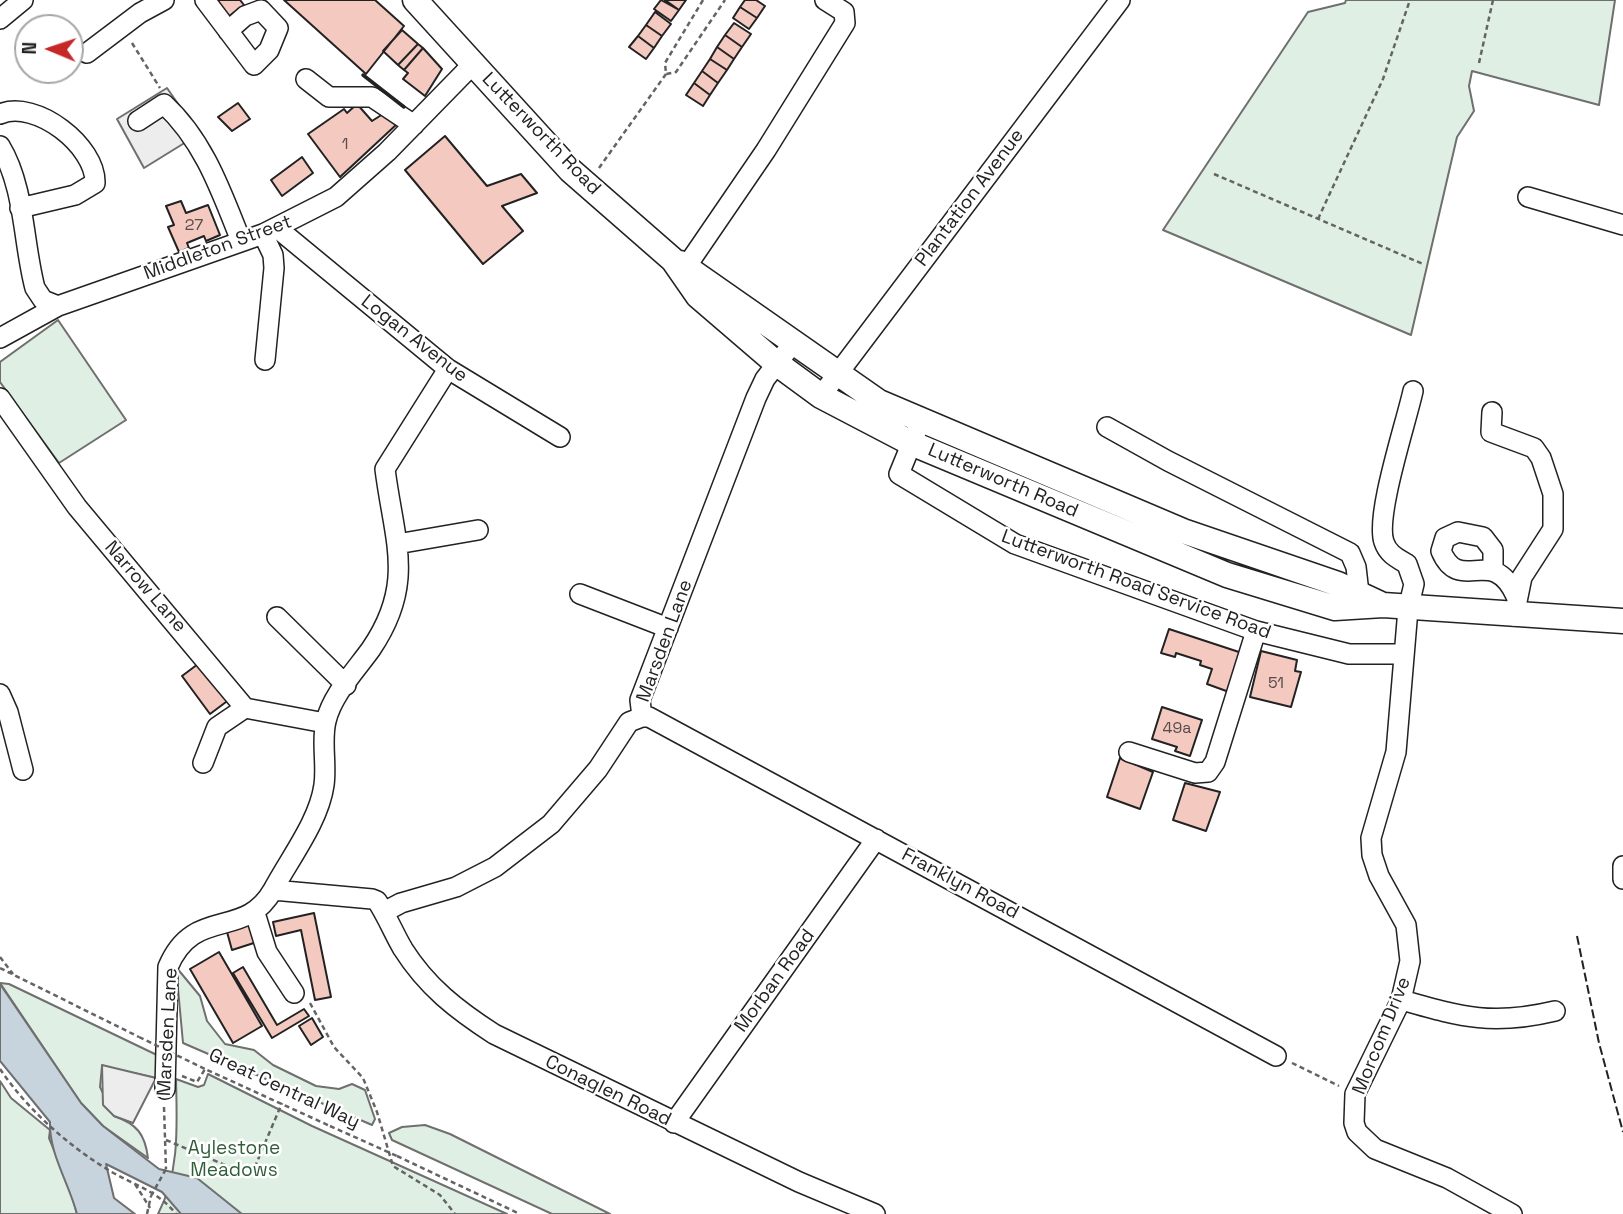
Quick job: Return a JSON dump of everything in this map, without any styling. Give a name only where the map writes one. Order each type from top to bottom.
[{"type":"main road","name":"Lutterworth Road","points":[[415,0],[587,184],[680,263],[698,296],[730,309],[793,343],[879,402],[1183,531],[1344,595]]},
{"type":"main road","name":"Lutterworth Road","points":[[730,309],[776,363],[821,396],[911,443],[1227,575],[1408,609],[1515,606],[1623,621]]},
{"type":"street","points":[[0,19],[23,0]]},
{"type":"street","points":[[88,53],[122,27],[135,7],[164,0]]},
{"type":"street","points":[[205,0],[254,65],[269,50],[278,28],[261,10],[245,16],[228,30]]},
{"type":"street","points":[[680,263],[766,150],[845,23],[844,12],[825,0]]},
{"type":"street","name":"Plantation Avenue","points":[[821,396],[1120,0]]},
{"type":"street","name":"Middleton Street","points":[[0,338],[58,306],[270,231],[336,197],[414,125],[473,64]]},
{"type":"street","points":[[306,79],[329,97],[372,97],[414,125]]},
{"type":"street","points":[[138,121],[163,104],[180,118],[209,162],[241,241]]},
{"type":"street","points":[[0,114],[15,110],[30,113],[55,126],[77,140],[95,169],[95,183],[75,195],[20,208]]},
{"type":"street","points":[[4,152],[20,208],[35,288],[43,300],[58,306]]},
{"type":"street","points":[[1528,197],[1623,225]]},
{"type":"street","points":[[265,360],[274,268],[270,231]]},
{"type":"street","name":"Logan Avenue","points":[[270,231],[448,369],[560,438]]},
{"type":"street","name":"Marsden Lane","points":[[384,912],[401,903],[456,887],[495,867],[551,824],[598,769],[629,722],[642,717],[640,700],[755,398],[776,363],[793,343]]},
{"type":"street","points":[[294,993],[267,952],[255,914],[273,890],[316,810],[324,788],[325,723],[331,705],[385,629],[395,605],[399,580],[397,544],[385,469],[448,369]]},
{"type":"street","name":"Morcom Drive","points":[[1413,391],[1382,520],[1382,534],[1388,552],[1407,564],[1412,572],[1413,584],[1408,609],[1396,752],[1371,838],[1372,855],[1379,876],[1400,911],[1409,942],[1408,980],[1355,1094],[1354,1123],[1364,1140],[1375,1149],[1447,1178],[1511,1214]]},
{"type":"street","name":"Narrow Lane","points":[[0,398],[94,528],[192,640],[245,708]]},
{"type":"street","points":[[1492,412],[1490,432],[1534,449],[1541,458],[1553,495],[1553,530],[1522,577],[1515,606]]},
{"type":"street","name":"Lutterworth Road Service Road","points":[[921,419],[899,474],[1015,544],[1256,632],[1349,654],[1404,654]]},
{"type":"street","points":[[1107,427],[1168,461],[1350,553],[1356,567],[1344,595]]},
{"type":"street","points":[[397,544],[478,530]]},
{"type":"street","points":[[1493,569],[1502,573],[1515,606]]},
{"type":"street","points":[[580,594],[668,628]]},
{"type":"street","points":[[277,617],[346,685]]},
{"type":"street","points":[[1129,752],[1195,773],[1208,772],[1215,762],[1256,632]]},
{"type":"street","points":[[0,694],[8,712],[23,770]]},
{"type":"street","points":[[203,763],[217,727],[245,708],[325,723]]},
{"type":"street","name":"Franklyn Road","points":[[642,717],[649,718],[876,839],[1276,1056]]},
{"type":"street","name":"Morban Road","points":[[674,1123],[876,839]]},
{"type":"street","points":[[1623,866],[1623,879]]},
{"type":"street","points":[[273,890],[372,899],[384,912]]},
{"type":"street","name":"Conaglen Road","points":[[384,912],[416,968],[451,1006],[494,1034],[674,1123],[799,1182],[875,1214]]},
{"type":"street","name":"Marsden Lane","points":[[165,1089],[168,967],[176,950],[191,933],[255,914]]},
{"type":"street","points":[[1401,1000],[1487,1021],[1520,1019],[1555,1011]]},
{"type":"path","points":[[587,184],[666,74],[665,63],[703,0]]},
{"type":"path","points":[[666,74],[676,72],[725,0]]},
{"type":"path","points":[[1318,219],[1383,79],[1410,0]]},
{"type":"path","points":[[1479,63],[1493,0]]},
{"type":"path","points":[[122,27],[164,94],[163,104]]},
{"type":"path","points":[[1214,174],[1423,264]]},
{"type":"path","points":[[0,957],[13,974]]},
{"type":"path","name":"Great Central Way","points":[[0,968],[205,1069],[520,1214]]},
{"type":"path","points":[[294,993],[310,1002],[334,1046],[363,1078],[377,1112],[393,1166],[440,1195],[455,1214]]},
{"type":"path","points":[[1276,1056],[1355,1094]]},
{"type":"path","points":[[0,1069],[22,1100],[47,1124],[109,1170],[165,1200],[176,1214]]},
{"type":"path","points":[[166,1069],[197,1082],[205,1069]]},
{"type":"path","name":"Marsden Lane","points":[[150,1208],[151,1196],[166,1169],[165,1089]]},
{"type":"path","points":[[166,1140],[251,1176],[282,1103]]},
{"type":"path","points":[[135,1184],[150,1208],[147,1214]]},
{"type":"green space","points":[[1346,0],[1615,0],[1599,105],[1472,71],[1469,86],[1474,111],[1457,137],[1411,335],[1163,230],[1308,12],[1345,3]]},
{"type":"green space","points":[[58,320],[126,420],[59,463],[0,382],[0,362]]},
{"type":"green space","points":[[176,967],[200,996],[207,1021],[225,1044],[254,1050],[273,1065],[316,1086],[339,1089],[352,1084],[365,1090],[375,1119],[372,1125],[183,1043]]},
{"type":"green space","points":[[0,983],[9,984],[159,1056],[156,1078],[102,1066],[100,1087],[114,1116],[134,1126],[145,1142],[148,1158],[103,1126],[81,1103]]},
{"type":"green space","name":"Aylestone Meadows","points":[[208,1074],[312,1126],[507,1214],[158,1214],[174,1165],[177,1131],[176,1079],[198,1087],[204,1085]]},
{"type":"green space","points":[[0,1081],[11,1098],[50,1130],[49,1138],[77,1214],[0,1214]]},
{"type":"green space","points":[[425,1125],[450,1134],[610,1214],[552,1214],[392,1140],[389,1133],[402,1127]]},
{"type":"shaded area","points":[[167,88],[199,134],[144,168],[117,119]]},
{"type":"shaded area","points":[[0,984],[81,1103],[103,1126],[159,1169],[197,1178],[242,1214],[181,1214],[162,1192],[106,1164],[114,1198],[135,1214],[77,1214],[56,1157],[50,1122],[0,1061]]},
{"type":"shaded area","points":[[102,1065],[156,1078],[133,1123],[114,1116],[103,1105]]},
{"type":"building","points":[[216,0],[240,0],[244,5],[228,17]]},
{"type":"building","points":[[284,0],[375,0],[404,26],[366,74]]},
{"type":"building","points":[[661,0],[679,10],[671,21],[654,9]]},
{"type":"building","points":[[665,0],[686,0],[679,10]]},
{"type":"building","points":[[745,0],[756,0],[765,6],[757,18],[740,7]]},
{"type":"building","points":[[740,7],[757,18],[749,29],[733,18]]},
{"type":"building","points":[[655,12],[671,24],[662,36],[646,25]]},
{"type":"building","points":[[734,23],[751,34],[742,47],[725,35]]},
{"type":"building","points":[[646,25],[662,36],[654,48],[638,36]]},
{"type":"building","points":[[402,30],[418,44],[398,65],[383,51]]},
{"type":"building","points":[[725,35],[742,47],[734,59],[717,47]]},
{"type":"building","points":[[638,36],[654,48],[646,59],[629,47]]},
{"type":"building","points":[[418,44],[423,48],[404,70],[398,65]]},
{"type":"building","points":[[717,47],[734,59],[727,70],[710,59]]},
{"type":"building","points":[[423,48],[442,69],[425,96],[403,79],[408,73],[404,70]]},
{"type":"building","points":[[710,59],[727,70],[718,83],[702,71]]},
{"type":"building","points":[[702,71],[718,83],[710,95],[694,83]]},
{"type":"building","points":[[694,83],[710,95],[703,106],[686,95]]},
{"type":"building","points":[[238,103],[250,119],[232,131],[218,117]]},
{"type":"building","points":[[357,104],[372,121],[386,112],[397,124],[340,177],[308,134],[344,109],[347,113]]},
{"type":"building","points":[[445,136],[487,186],[521,174],[537,193],[502,206],[523,231],[483,264],[405,170]]},
{"type":"building","points":[[302,157],[313,173],[282,196],[271,180]]},
{"type":"building","points":[[181,201],[186,213],[208,205],[220,235],[206,241],[204,236],[187,243],[189,248],[179,252],[168,227],[174,225],[166,206]]},
{"type":"building","points":[[1169,629],[1242,653],[1229,692],[1207,684],[1212,669],[1200,665],[1201,661],[1176,653],[1175,657],[1161,653]]},
{"type":"building","points":[[1261,651],[1297,660],[1295,671],[1301,672],[1291,707],[1250,697]]},
{"type":"building","points":[[202,661],[230,699],[210,714],[182,676]]},
{"type":"building","points":[[1162,707],[1202,720],[1190,756],[1175,751],[1177,747],[1152,739]]},
{"type":"building","points":[[1120,758],[1153,772],[1140,809],[1107,797]]},
{"type":"building","points":[[1185,783],[1220,792],[1206,831],[1173,820]]},
{"type":"building","points":[[314,913],[331,997],[315,1000],[301,930],[276,936],[273,922]]},
{"type":"building","points":[[252,924],[257,942],[232,950],[227,932]]},
{"type":"building","points":[[219,952],[262,1026],[233,1043],[190,969]]},
{"type":"building","points":[[243,967],[277,1025],[304,1009],[309,1016],[272,1038],[233,973]]},
{"type":"building","points":[[312,1018],[323,1037],[311,1045],[299,1026]]},
{"type":"fence","points":[[1577,936],[1599,1043],[1623,1132]]},
{"type":"wall","points":[[363,75],[404,107]]}]
